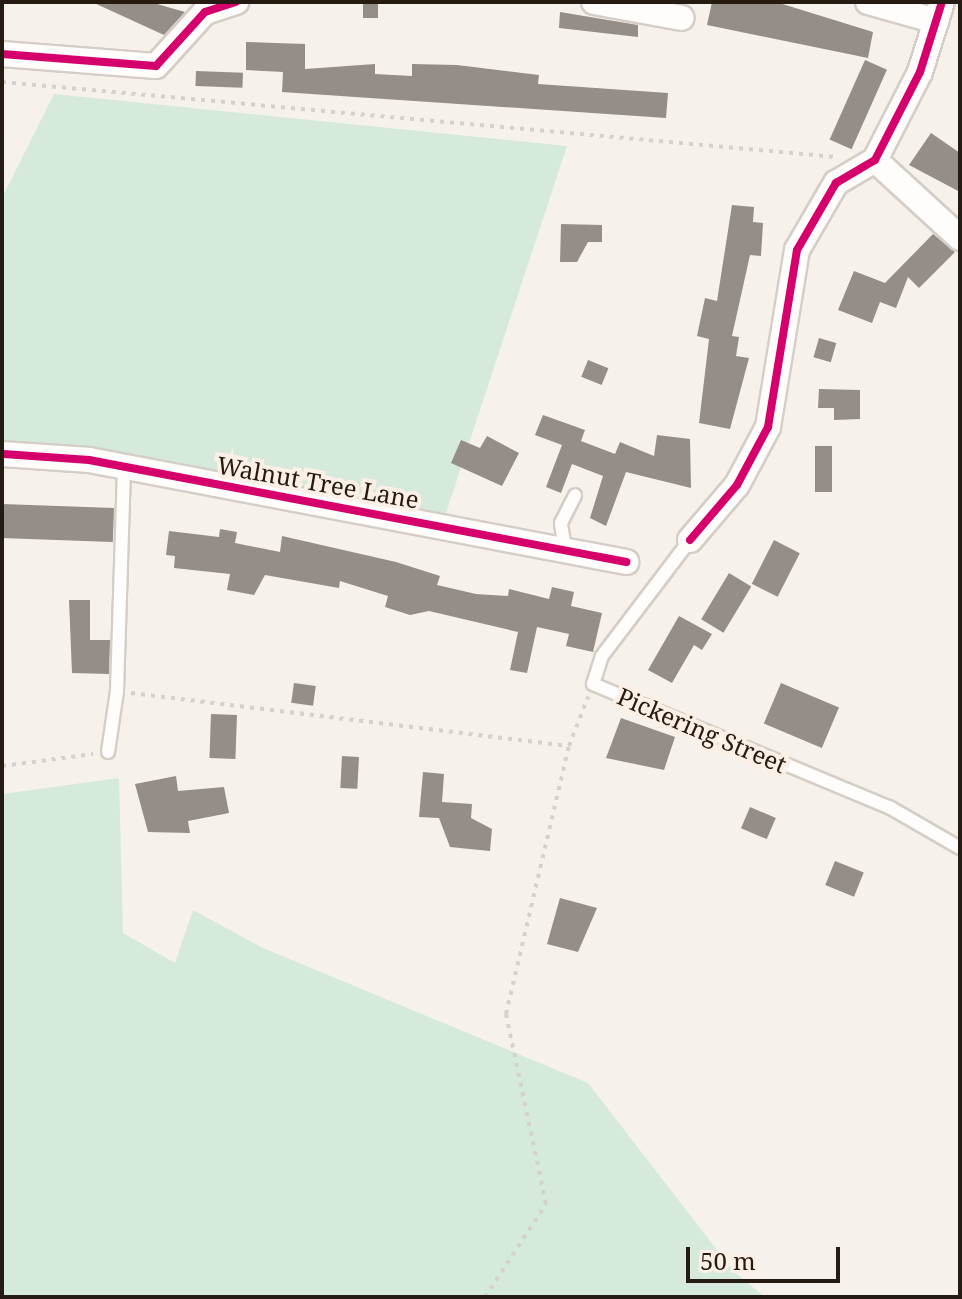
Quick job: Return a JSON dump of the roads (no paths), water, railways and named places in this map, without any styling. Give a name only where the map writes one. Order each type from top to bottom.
[{"type":"street","points":[[2,54],[156,66],[205,12],[236,2]]},
{"type":"street","points":[[594,2],[682,18]]},
{"type":"street","points":[[868,2],[939,12],[875,160],[960,238]]},
{"type":"street","name":"Pickering Street","points":[[690,540],[737,485],[768,427],[797,250],[836,183],[875,160]]},
{"type":"street","name":"Walnut Tree Lane","points":[[2,454],[124,468],[626,562]]},
{"type":"lane","points":[[108,752],[117,691],[124,468]]},
{"type":"lane","points":[[565,549],[561,523],[575,495]]},
{"type":"lane","name":"Pickering Street","points":[[690,540],[640,600],[602,656],[593,684],[889,807],[960,848]]}]
